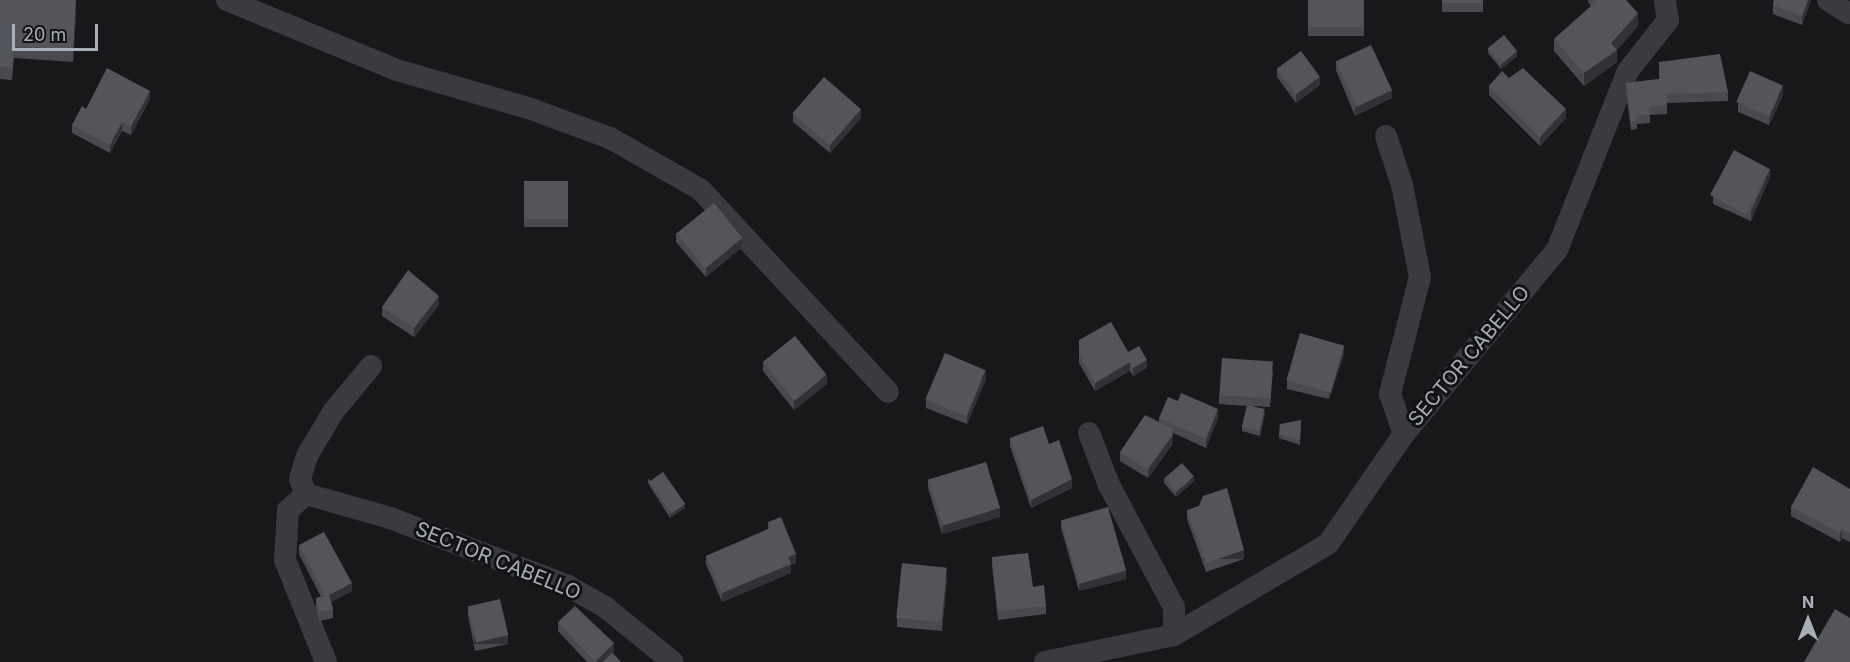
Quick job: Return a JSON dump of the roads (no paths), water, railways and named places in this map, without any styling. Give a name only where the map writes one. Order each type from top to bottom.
[{"type":"street","points":[[227,0],[397,70],[531,109],[610,138],[701,190],[888,392]]},
{"type":"street","name":"SECTOR CABELLO","points":[[1045,662],[1174,635],[1329,544],[1404,434],[1557,250],[1628,71],[1668,20],[1665,0]]},
{"type":"street","points":[[1828,0],[1848,13]]},
{"type":"street","points":[[1386,136],[1402,185],[1420,277],[1390,394],[1404,434]]},
{"type":"street","points":[[326,662],[285,560],[288,510],[306,494],[300,479],[307,456],[333,412],[371,366]]},
{"type":"street","points":[[1089,433],[1109,485],[1174,607],[1174,635]]},
{"type":"street","name":"SECTOR CABELLO","points":[[306,494],[390,518],[568,586],[606,607],[673,662]]}]
